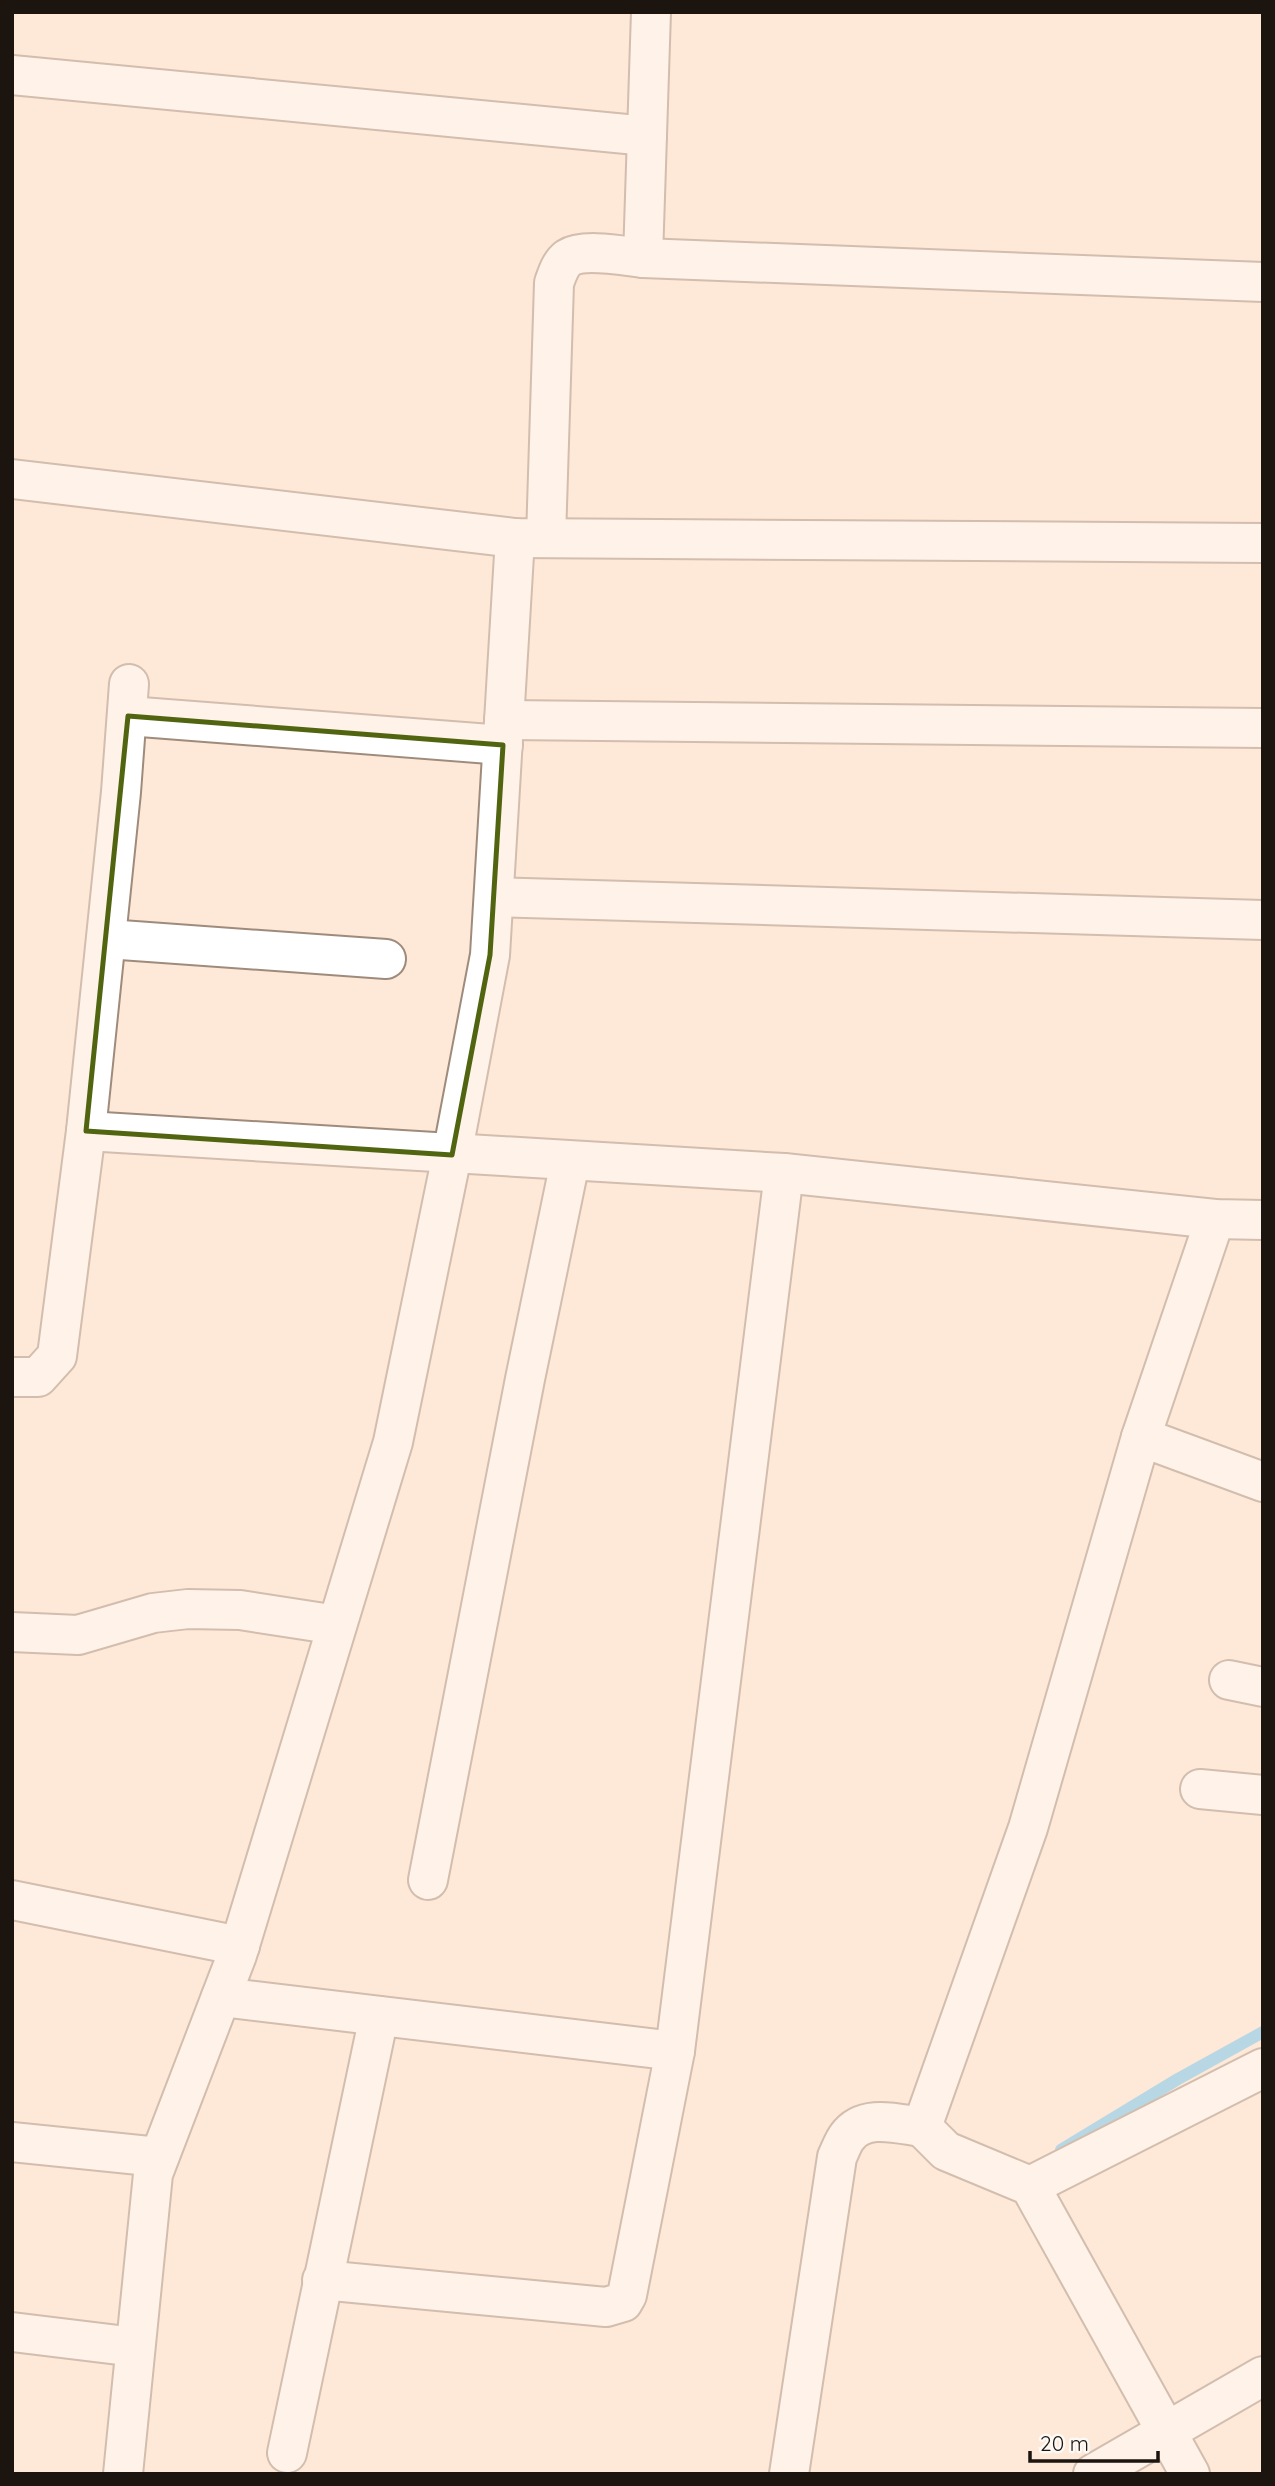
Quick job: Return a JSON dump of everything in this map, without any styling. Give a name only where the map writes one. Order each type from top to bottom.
[{"type":"street","points":[[643,258],[651,12]]},
{"type":"street","points":[[12,75],[647,136]]},
{"type":"street","points":[[123,2474],[153,2174],[240,1946],[393,1442],[452,1155],[490,955],[503,733],[531,538],[554,283],[561,267],[569,258],[597,254],[1263,282]]},
{"type":"street","points":[[12,479],[531,538],[1263,543]]},
{"type":"street","points":[[12,1377],[38,1377],[57,1356],[86,1131],[129,700],[503,733],[1263,728]]},
{"type":"street","points":[[494,897],[1263,920]]},
{"type":"street","points":[[107,939],[386,959]]},
{"type":"street","points":[[86,1131],[785,1173],[1215,1219],[1263,1220]]},
{"type":"street","points":[[428,1880],[570,1162]]},
{"type":"street","points":[[322,2280],[606,2307],[623,2302],[627,2295],[675,2051],[785,1173]]},
{"type":"street","points":[[922,2127],[1028,1828],[1141,1437],[1215,1219]]},
{"type":"street","points":[[1141,1437],[1263,1482]]},
{"type":"street","points":[[12,1632],[78,1635],[153,1613],[188,1609],[240,1610],[337,1625]]},
{"type":"street","points":[[1200,1789],[1263,1796]]},
{"type":"street","points":[[12,1900],[240,1946]]},
{"type":"street","points":[[221,1997],[675,2051]]},
{"type":"street","points":[[287,2453],[379,2016]]},
{"type":"street","points":[[1030,2186],[1263,2068]]},
{"type":"street","points":[[789,2474],[838,2158],[847,2136],[862,2124],[876,2122],[922,2127],[946,2151],[1030,2186],[1189,2474]]},
{"type":"street","points":[[12,2142],[159,2158]]},
{"type":"street","points":[[12,2332],[135,2347]]},
{"type":"street","points":[[1093,2474],[1263,2376]]},
{"type":"highlighted area","points":[[128,716],[503,745],[490,955],[452,1155],[86,1131]]},
{"type":"waterway","points":[[1061,2150],[1178,2079],[1263,2032]]}]
